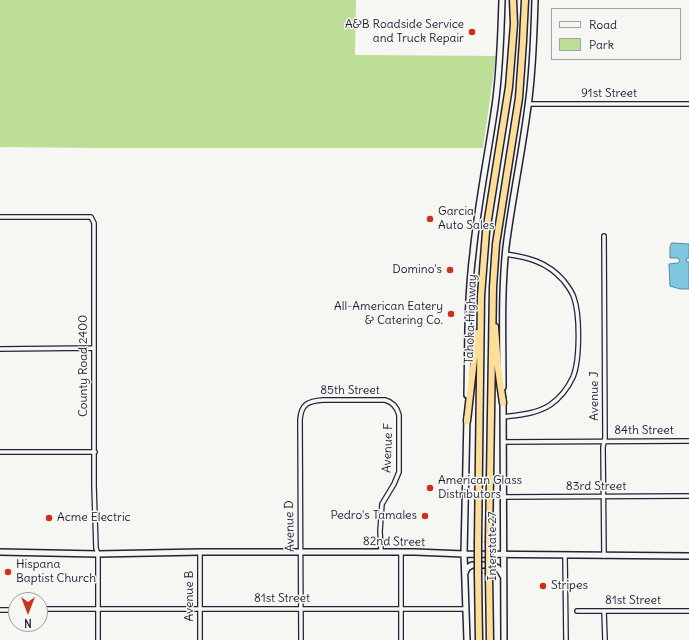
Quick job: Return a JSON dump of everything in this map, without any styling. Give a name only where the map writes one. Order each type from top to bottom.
[{"type":"highway","name":"Tahoka Highway","points":[[480,640],[478,541],[481,302],[486,232],[509,81],[513,28],[512,0]]},
{"type":"highway","name":"Tahoka Highway","points":[[490,640],[489,574],[492,300],[496,244],[516,121],[525,0]]},
{"type":"highway","points":[[523,37],[528,0]]},
{"type":"highway","points":[[492,300],[498,368],[503,403]]},
{"type":"highway","points":[[467,422],[481,302]]},
{"type":"main road","name":"Tahoka Highway","points":[[467,422],[469,296],[471,268],[497,88],[501,50],[502,0]]},
{"type":"main road","points":[[503,403],[502,323],[506,254],[511,209],[529,104],[535,0]]},
{"type":"main road","name":"Interstate 27","points":[[503,403],[504,640]]},
{"type":"main road","points":[[467,422],[464,554],[467,640]]},
{"type":"main road","name":"82nd Street","points":[[0,552],[98,554],[200,552],[401,552],[689,556]]},
{"type":"main road","points":[[464,574],[469,566],[486,564],[496,566],[503,577]]},
{"type":"street","name":"91st Street","points":[[529,104],[689,104]]},
{"type":"street","name":"County Road 2400","points":[[0,217],[91,218],[94,223],[95,508],[96,548],[98,554],[98,640]]},
{"type":"street","name":"Avenue J","points":[[604,236],[604,556]]},
{"type":"street","points":[[503,417],[538,411],[556,400],[565,390],[573,377],[577,364],[578,351],[575,304],[573,295],[564,281],[550,268],[536,260],[506,254]]},
{"type":"street","points":[[0,349],[94,348]]},
{"type":"street","name":"85th Street","points":[[301,411],[308,403],[315,400],[385,400],[394,405],[398,412]]},
{"type":"street","name":"Avenue D","points":[[301,411],[299,451],[301,640]]},
{"type":"street","name":"Avenue F","points":[[381,552],[380,531],[382,504],[394,484],[399,472],[398,412]]},
{"type":"street","name":"84th Street","points":[[503,442],[689,441]]},
{"type":"street","points":[[0,452],[95,452]]},
{"type":"street","name":"83rd Street","points":[[503,497],[689,496]]},
{"type":"street","name":"Avenue B","points":[[200,552],[200,640]]},
{"type":"street","points":[[401,552],[401,640]]},
{"type":"street","points":[[565,555],[566,640]]},
{"type":"street","name":"81st Street","points":[[48,609],[466,609]]},
{"type":"street","name":"81st Street","points":[[577,611],[689,611]]},
{"type":"street","points":[[604,611],[605,640]]},
{"type":"green space","points":[[0,0],[356,0],[355,55],[496,56],[483,148],[0,147]]},
{"type":"water","points":[[672,243],[689,244],[689,258],[686,259],[687,262],[689,262],[689,289],[680,289],[670,286],[669,264],[678,263],[680,261],[678,258],[670,258],[670,247]]},
{"type":"place","name":"A&B Roadside Service and Truck Repair","points":[[472,32]]},
{"type":"place","name":"Garcia Auto Sales","points":[[430,219]]},
{"type":"place","name":"Domino's","points":[[450,270]]},
{"type":"place","name":"All-American Eatery & Catering Co.","points":[[451,314]]},
{"type":"place","name":"American Glass Distributors","points":[[430,488]]},
{"type":"place","name":"Pedro's Tamales","points":[[425,516]]},
{"type":"place","name":"Acme Electric","points":[[49,518]]},
{"type":"place","name":"Hispana Baptist Church","points":[[8,572]]},
{"type":"place","name":"Stripes","points":[[543,586]]}]
